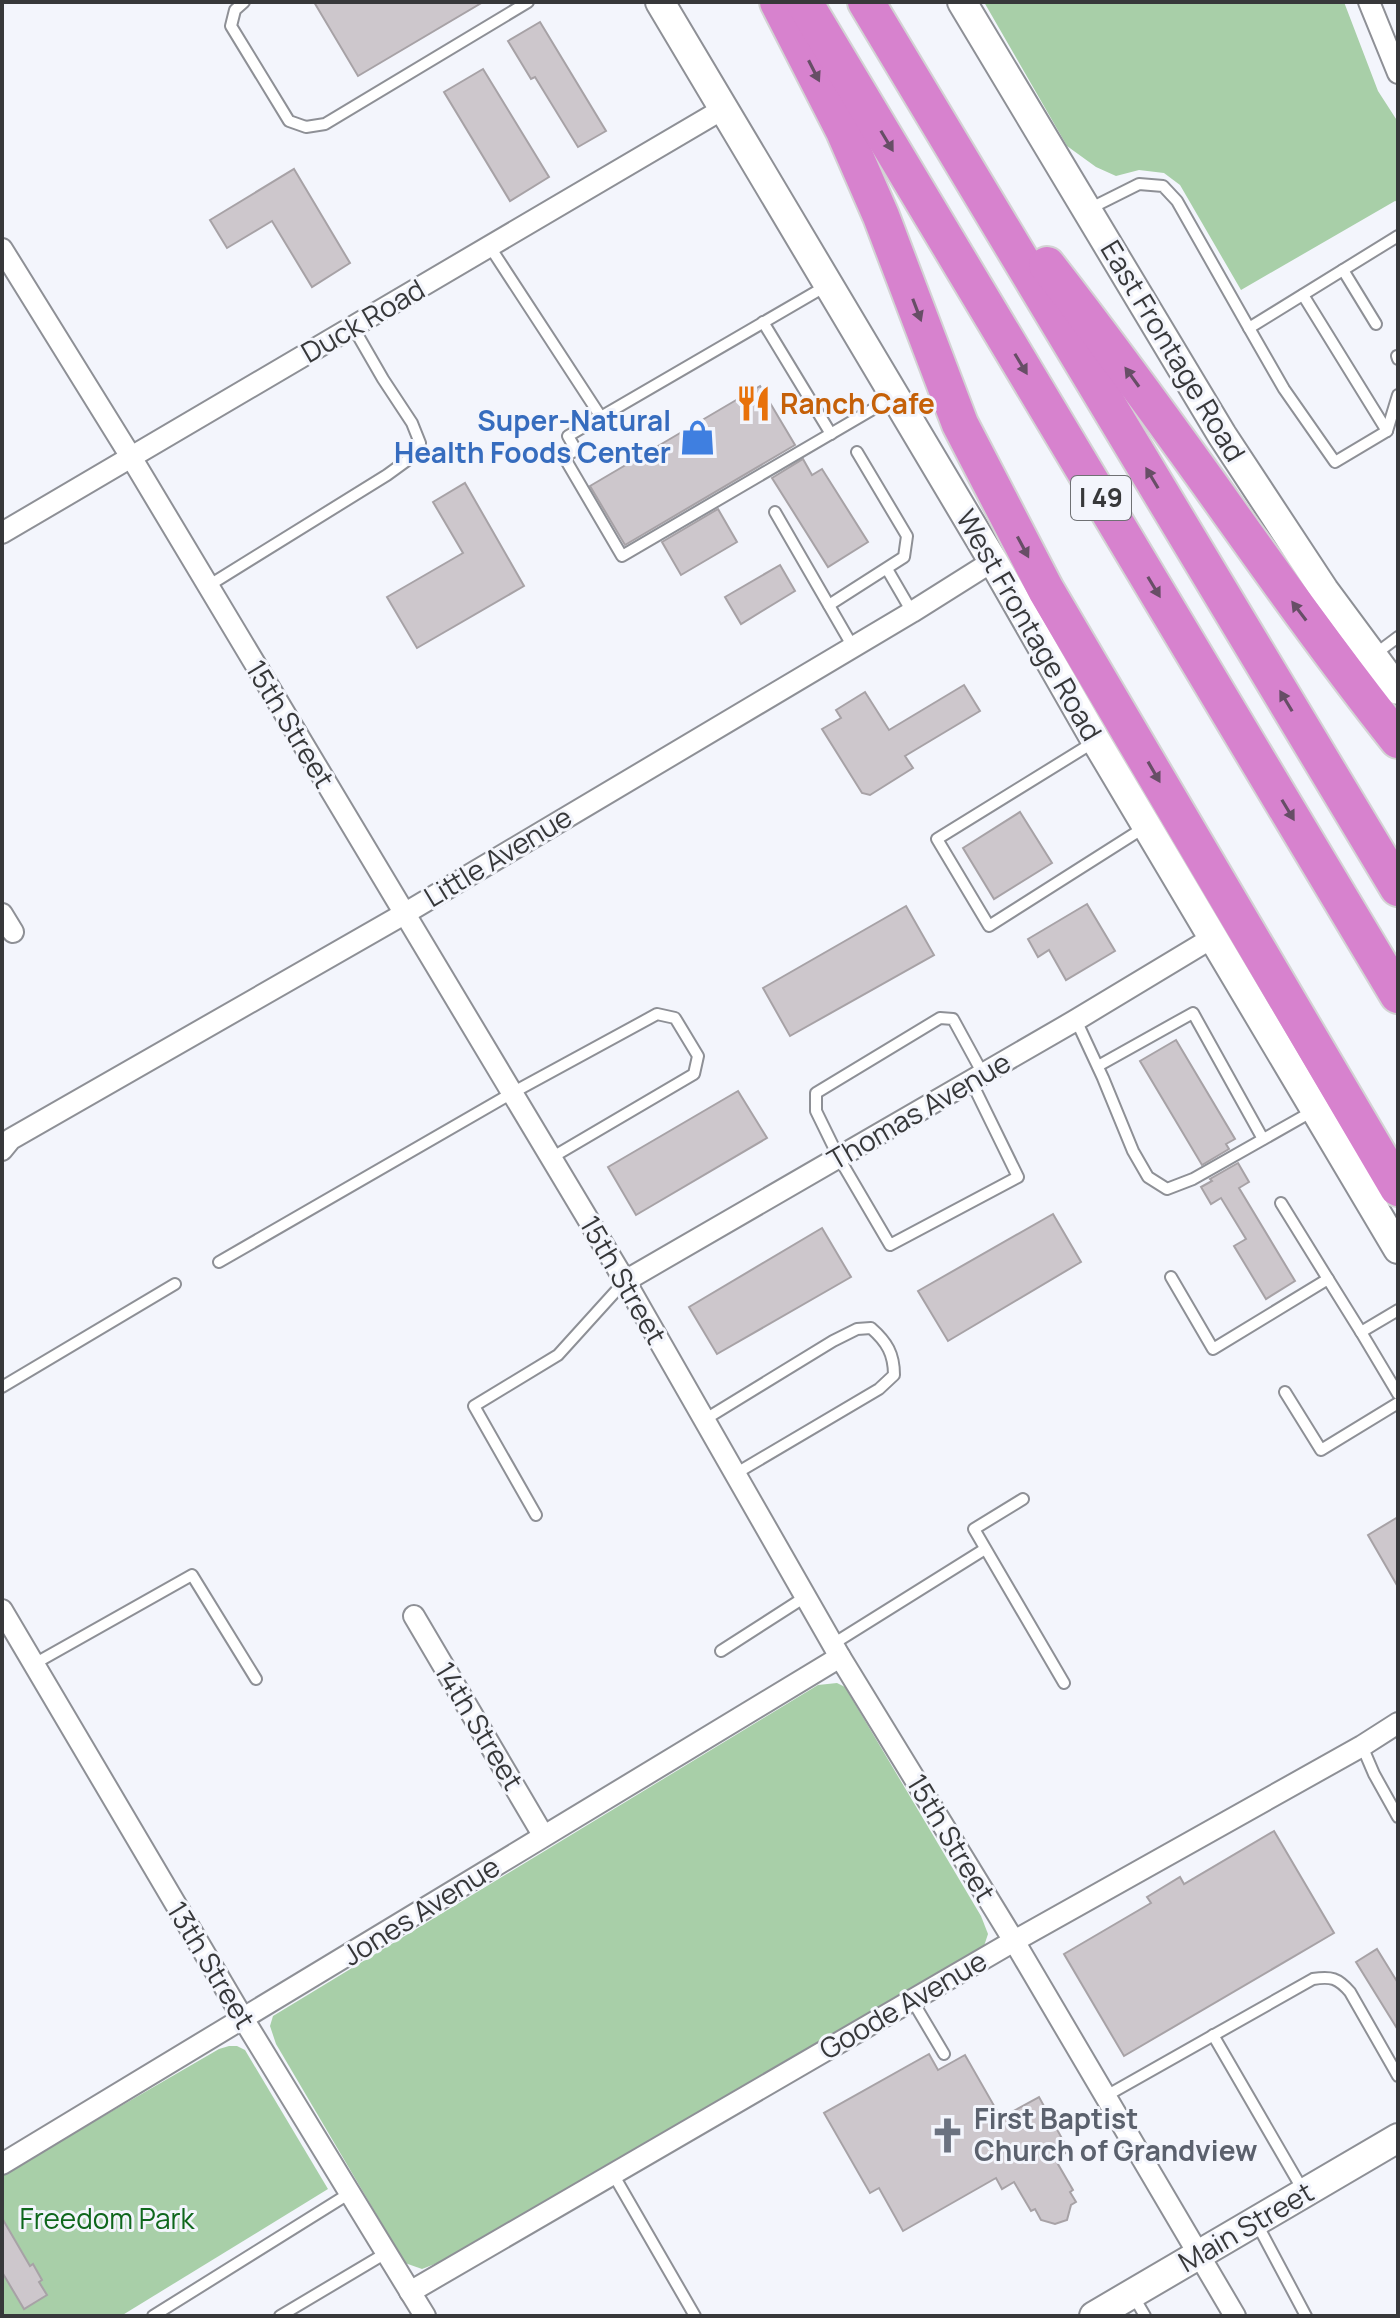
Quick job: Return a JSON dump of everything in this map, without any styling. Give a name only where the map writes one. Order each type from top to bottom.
[{"type":"highway","points":[[778,2],[844,131],[881,216],[960,424],[1003,510],[1054,603],[1398,1188]]},
{"type":"highway","name":"I 49","points":[[804,2],[1398,995]]},
{"type":"highway","name":"I 49","points":[[866,2],[1398,888]]},
{"type":"highway","points":[[970,175],[989,189],[1095,327],[1282,589],[1398,740]]},
{"type":"street","name":"West Frontage Road","points":[[660,2],[1398,1249]]},
{"type":"street","name":"East Frontage Road","points":[[962,2],[1230,448],[1324,590],[1398,690]]},
{"type":"street","points":[[1369,2],[1398,73]]},
{"type":"street","name":"Duck Road","points":[[2,533],[723,109]]},
{"type":"street","name":"15th Street","points":[[2,249],[131,457],[625,1281],[836,1650],[1014,1941],[1235,2316]]},
{"type":"street","name":"Little Avenue","points":[[2,1150],[11,1139],[404,914],[993,561]]},
{"type":"street","name":"Thomas Avenue","points":[[625,1281],[1212,938]]},
{"type":"street","name":"13th Street","points":[[2,1610],[244,2020],[425,2316]]},
{"type":"street","name":"14th Street","points":[[414,1616],[543,1835]]},
{"type":"street","name":"Jones Avenue","points":[[2,2164],[244,2020],[836,1650]]},
{"type":"street","name":"Goode Avenue","points":[[410,2292],[1014,1941],[1398,1723]]},
{"type":"street","name":"Main Street","points":[[1094,2316],[1138,2305],[1199,2255],[1398,2138]]},
{"type":"lane","points":[[244,2],[235,10],[231,26],[289,121],[306,127],[325,124],[528,2]]},
{"type":"lane","points":[[1088,210],[1139,184],[1163,186],[1177,201],[1284,389],[1335,462],[1387,431],[1398,395]]},
{"type":"lane","points":[[1249,328],[1398,236]]},
{"type":"lane","points":[[490,247],[601,417]]},
{"type":"lane","points":[[1343,270],[1376,324]]},
{"type":"lane","points":[[828,285],[568,436],[576,450],[564,457],[622,556],[895,397]]},
{"type":"lane","points":[[1303,295],[1387,431]]},
{"type":"lane","points":[[763,322],[831,434]]},
{"type":"lane","points":[[208,586],[387,475],[409,459],[420,443],[412,423],[353,327]]},
{"type":"lane","points":[[829,605],[904,557],[907,536],[857,452]]},
{"type":"lane","points":[[775,512],[853,647]]},
{"type":"lane","points":[[887,569],[912,612]]},
{"type":"lane","points":[[1372,657],[1398,637]]},
{"type":"lane","points":[[1096,741],[937,839],[989,926],[1148,826]]},
{"type":"lane","points":[[1098,1066],[1193,1013],[1263,1139]]},
{"type":"lane","points":[[219,1262],[512,1093],[657,1014],[675,1018],[698,1056],[694,1074],[551,1158]]},
{"type":"lane","points":[[940,1018],[953,1019],[1018,1177],[890,1245],[839,1158],[816,1111],[816,1093],[940,1018]]},
{"type":"lane","points":[[1076,1020],[1133,1151],[1148,1177],[1167,1189],[1193,1179],[1315,1110]]},
{"type":"lane","points":[[1281,1203],[1398,1394]]},
{"type":"lane","points":[[1171,1277],[1213,1349],[1328,1279]]},
{"type":"lane","points":[[536,1515],[474,1406],[558,1355],[625,1281]]},
{"type":"lane","points":[[2,1387],[175,1284]]},
{"type":"lane","points":[[1361,1332],[1398,1310]]},
{"type":"lane","points":[[704,1420],[857,1329],[871,1328],[883,1338],[894,1358],[894,1375],[879,1389],[735,1474]]},
{"type":"lane","points":[[1285,1392],[1321,1450],[1398,1403]]},
{"type":"lane","points":[[1023,1499],[974,1529],[1064,1683]]},
{"type":"lane","points":[[836,1650],[985,1549]]},
{"type":"lane","points":[[34,1664],[192,1575],[256,1679]]},
{"type":"lane","points":[[721,1651],[805,1597]]},
{"type":"lane","points":[[1362,1746],[1398,1817]]},
{"type":"lane","points":[[1106,2096],[1313,1979],[1329,1976],[1340,1981],[1350,1992],[1398,2076]]},
{"type":"lane","points":[[912,2000],[944,2054]]},
{"type":"lane","points":[[1213,2035],[1304,2193]]},
{"type":"lane","points":[[613,2174],[695,2316]]},
{"type":"lane","points":[[153,2316],[350,2193]]},
{"type":"lane","points":[[1255,2222],[1306,2316]]},
{"type":"lane","points":[[280,2316],[386,2253]]},
{"type":"green space","points":[[984,2],[1344,2],[1378,91],[1398,122],[1398,202],[1241,290],[1180,185],[1164,173],[1139,170],[1116,176],[1096,167],[1067,146]]},
{"type":"green space","points":[[837,1683],[845,1687],[981,1916],[988,1934],[984,1946],[440,2262],[422,2269],[405,2263],[276,2044],[270,2026],[273,2016],[818,1685]]},
{"type":"green space","name":"Freedom Park","points":[[229,2046],[245,2050],[328,2189],[121,2316],[2,2316],[2,2175]]},
{"type":"building","points":[[314,2],[483,2],[358,76]]},
{"type":"building","points":[[540,22],[606,131],[578,147],[535,77],[531,79],[508,41]]},
{"type":"building","points":[[483,69],[549,177],[510,201],[444,92]]},
{"type":"building","points":[[294,169],[350,263],[312,287],[272,221],[227,248],[210,220]]},
{"type":"building","points":[[760,386],[795,445],[625,545],[590,486]]},
{"type":"building","points":[[803,459],[812,475],[822,469],[868,542],[828,567],[772,478]]},
{"type":"building","points":[[465,483],[524,586],[417,648],[387,597],[463,553],[433,502]]},
{"type":"building","points":[[718,509],[737,542],[681,575],[662,542]]},
{"type":"building","points":[[780,565],[795,591],[741,624],[725,597]]},
{"type":"building","points":[[964,685],[980,711],[905,756],[913,768],[870,795],[862,793],[822,729],[841,718],[836,710],[865,692],[889,730]]},
{"type":"building","points":[[1020,812],[1052,863],[994,899],[963,848]]},
{"type":"building","points":[[1087,904],[1115,951],[1066,980],[1049,950],[1038,957],[1028,939]]},
{"type":"building","points":[[906,906],[934,955],[790,1036],[763,988]]},
{"type":"building","points":[[1176,1040],[1235,1139],[1226,1144],[1229,1149],[1202,1165],[1140,1061]]},
{"type":"building","points":[[738,1091],[767,1138],[636,1215],[608,1167]]},
{"type":"building","points":[[1238,1163],[1249,1182],[1239,1188],[1295,1281],[1266,1299],[1234,1246],[1246,1239],[1221,1198],[1211,1204],[1201,1187]]},
{"type":"building","points":[[1053,1214],[1081,1262],[948,1341],[918,1291]]},
{"type":"building","points":[[822,1228],[851,1277],[717,1354],[689,1307]]},
{"type":"building","points":[[1398,1517],[1398,1587],[1368,1535]]},
{"type":"building","points":[[1274,1831],[1334,1933],[1124,2056],[1064,1954],[1151,1903],[1147,1897],[1180,1877],[1184,1884]]},
{"type":"building","points":[[1377,1949],[1398,1983],[1398,2030],[1356,1962]]},
{"type":"building","name":"First Baptist Church of Grandview","points":[[929,2054],[938,2070],[965,2055],[1001,2118],[1039,2097],[1069,2151],[1055,2159],[1073,2190],[1070,2192],[1076,2202],[1071,2205],[1067,2220],[1055,2224],[1041,2220],[1035,2209],[1031,2211],[1014,2182],[1002,2189],[996,2178],[903,2231],[879,2188],[870,2193],[824,2113]]},
{"type":"building","points":[[2,2218],[30,2266],[33,2264],[47,2295],[24,2309],[2,2272]]},
{"type":"place","name":"Ranch Cafe","points":[[754,404]]},
{"type":"place","name":"Super-Natural Health Foods Center","points":[[697,437]]},
{"type":"place","name":"First Baptist Church of Grandview","points":[[948,2135]]}]
